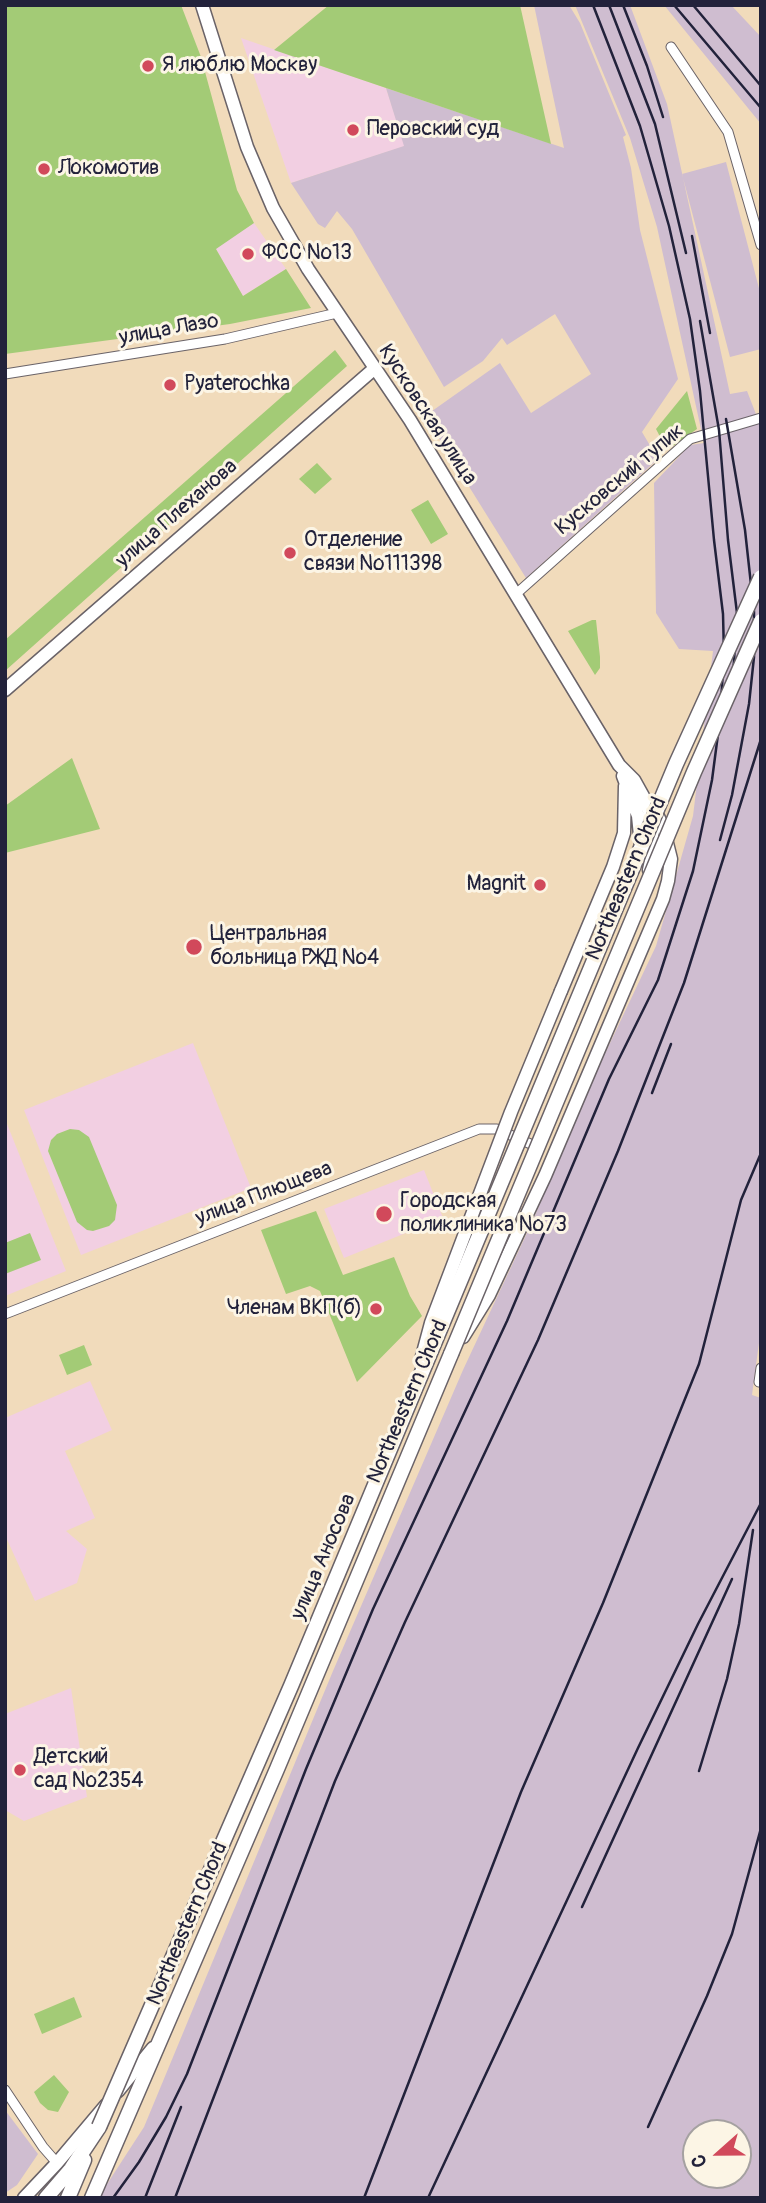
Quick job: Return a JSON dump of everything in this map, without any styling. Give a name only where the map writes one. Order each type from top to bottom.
[{"type":"main road","name":"Northeastern Chord","points":[[99,2127],[226,1839],[676,764],[761,577]]},
{"type":"main road","name":"Northeastern Chord","points":[[92,2198],[277,1769],[694,772],[761,621]]},
{"type":"main road","points":[[47,2198],[71,2169],[99,2127]]},
{"type":"main road","points":[[68,2198],[99,2127]]},
{"type":"street","name":"Кусковская улица","points":[[202,5],[235,112],[261,180],[290,239],[410,420],[619,765],[634,780],[644,797],[652,829]]},
{"type":"street","points":[[671,47],[728,132],[761,244]]},
{"type":"street","name":"улица Лазо","points":[[5,374],[225,339],[338,313]]},
{"type":"street","name":"улица Плеханова","points":[[5,691],[375,368]]},
{"type":"street","name":"Кусковский тупик","points":[[516,594],[690,439],[761,418]]},
{"type":"street","name":"улица Аносова","points":[[120,2089],[639,863],[642,851],[638,816],[619,765]]},
{"type":"street","points":[[412,1395],[436,1311],[511,1112],[613,867],[624,833],[624,778]]},
{"type":"street","points":[[451,1354],[489,1295],[545,1176],[663,899],[671,859],[657,813],[644,797]]},
{"type":"street","name":"улица Аносова","points":[[24,2198],[120,2089],[160,2035],[650,867],[653,851],[652,829]]},
{"type":"street","name":"улица Плющева","points":[[5,1314],[479,1129],[497,1129],[535,1146]]},
{"type":"street","points":[[759,1382],[761,1368]]},
{"type":"street","points":[[5,2090],[43,2147],[57,2163]]},
{"type":"shaded area","points":[[534,5],[569,5],[580,23],[626,135],[623,137],[631,168],[640,230],[678,379],[642,432],[658,459],[526,578],[425,416],[500,363],[531,413],[591,374],[555,314],[507,345],[502,338],[483,361],[444,387],[352,229],[337,211],[325,228],[318,224],[291,183],[404,146],[386,88],[564,148]]},
{"type":"shaded area","points":[[575,5],[630,5],[667,104],[730,394],[747,391],[761,427],[761,1328],[752,1395],[761,1398],[761,2198],[98,2198],[144,2127],[333,1671],[463,1370],[533,1220],[592,1081],[656,946],[693,816],[713,651],[679,649],[656,613],[654,483],[690,445],[704,443],[657,227],[630,138]]},
{"type":"shaded area","points":[[664,5],[731,5],[761,37],[761,124]]},
{"type":"shaded area","points":[[241,38],[386,88],[405,146],[291,183]]},
{"type":"shaded area","points":[[726,162],[761,296],[761,349],[730,357],[682,174]]},
{"type":"shaded area","points":[[254,223],[286,269],[243,296],[215,248]]},
{"type":"shaded area","points":[[193,1043],[251,1188],[81,1255],[24,1110]]},
{"type":"shaded area","points":[[5,1119],[66,1271],[5,1296]]},
{"type":"shaded area","name":"Городская поликлиника №73","points":[[424,1170],[443,1218],[344,1258],[324,1209]]},
{"type":"shaded area","points":[[90,1381],[112,1430],[65,1451],[95,1518],[66,1531],[87,1549],[77,1583],[35,1601],[5,1535],[5,1418]]},
{"type":"shaded area","points":[[71,1688],[87,1797],[24,1821],[5,1810],[5,1714]]},
{"type":"shaded area","points":[[5,2110],[38,2154],[17,2185],[5,2193]]},
{"type":"green space","points":[[5,5],[181,5],[201,57],[237,190],[254,223],[216,249],[243,296],[286,269],[311,308],[230,324],[5,354]]},
{"type":"green space","points":[[329,5],[520,5],[551,144],[274,50]]},
{"type":"green space","points":[[335,350],[347,366],[5,671],[5,640]]},
{"type":"green space","points":[[687,391],[697,429],[667,450],[656,429]]},
{"type":"green space","points":[[317,463],[332,479],[315,494],[299,479]]},
{"type":"green space","points":[[428,500],[448,534],[431,544],[411,510]]},
{"type":"green space","points":[[596,620],[600,657],[600,668],[595,675],[568,631]]},
{"type":"green space","points":[[72,758],[100,829],[5,853],[5,806]]},
{"type":"green space","points":[[70,1129],[79,1130],[89,1137],[117,1205],[115,1220],[109,1226],[93,1231],[77,1222],[48,1151],[51,1140],[57,1134]]},
{"type":"green space","points":[[316,1211],[343,1275],[394,1257],[410,1296],[422,1316],[357,1382],[320,1291],[310,1286],[286,1294],[261,1230]]},
{"type":"green space","points":[[30,1233],[41,1260],[5,1274],[5,1243]]},
{"type":"green space","points":[[84,1345],[92,1365],[67,1375],[59,1355]]},
{"type":"green space","points":[[74,1997],[82,2017],[42,2034],[34,2014]]},
{"type":"green space","points":[[54,2075],[69,2092],[58,2112],[48,2110],[34,2092]]},
{"type":"railway","points":[[113,2198],[166,2117],[187,2074],[306,1769],[373,1609],[507,1321],[609,1079],[658,980],[693,871],[712,780],[720,719],[724,654],[723,614],[700,391],[690,319],[669,226],[640,126],[593,5]]},
{"type":"railway","points":[[609,5],[655,124],[686,253]]},
{"type":"railway","points":[[623,5],[663,117]]},
{"type":"railway","points":[[674,5],[761,108]]},
{"type":"railway","points":[[693,5],[761,86]]},
{"type":"railway","points":[[692,236],[710,333]]},
{"type":"railway","points":[[700,321],[719,430],[737,613],[732,693]]},
{"type":"railway","points":[[720,840],[732,795],[749,704],[754,657],[754,612],[745,530],[726,419]]},
{"type":"railway","points":[[175,2198],[335,1781],[405,1622],[538,1340],[618,1151],[684,983],[761,739]]},
{"type":"railway","points":[[652,1093],[671,1044]]},
{"type":"railway","points":[[364,2198],[521,1792],[603,1603],[699,1364],[741,1200],[761,1153]]},
{"type":"railway","points":[[428,2198],[638,1748],[761,1503]]},
{"type":"railway","points":[[699,1771],[727,1679],[739,1624],[753,1530]]},
{"type":"railway","points":[[582,1907],[732,1579]]},
{"type":"railway","points":[[648,2127],[732,1934],[761,1828]]},
{"type":"railway","points":[[145,2198],[181,2107]]},
{"type":"place","name":"Я люблю Москву","points":[[148,66]]},
{"type":"place","name":"Перовский суд","points":[[353,130]]},
{"type":"place","name":"Локомотив","points":[[44,169]]},
{"type":"place","name":"ФСС №13","points":[[248,254]]},
{"type":"place","name":"Pyaterochka","points":[[170,385]]},
{"type":"place","name":"Отделение связи №111398","points":[[290,553]]},
{"type":"place","name":"Magnit","points":[[540,885]]},
{"type":"place","name":"Центральная больница РЖД №4","points":[[194,947]]},
{"type":"place","name":"Городская поликлиника №73","points":[[384,1214]]},
{"type":"place","name":"Членам ВКП(б)","points":[[376,1309]]},
{"type":"place","name":"Детский сад №2354","points":[[20,1770]]}]
